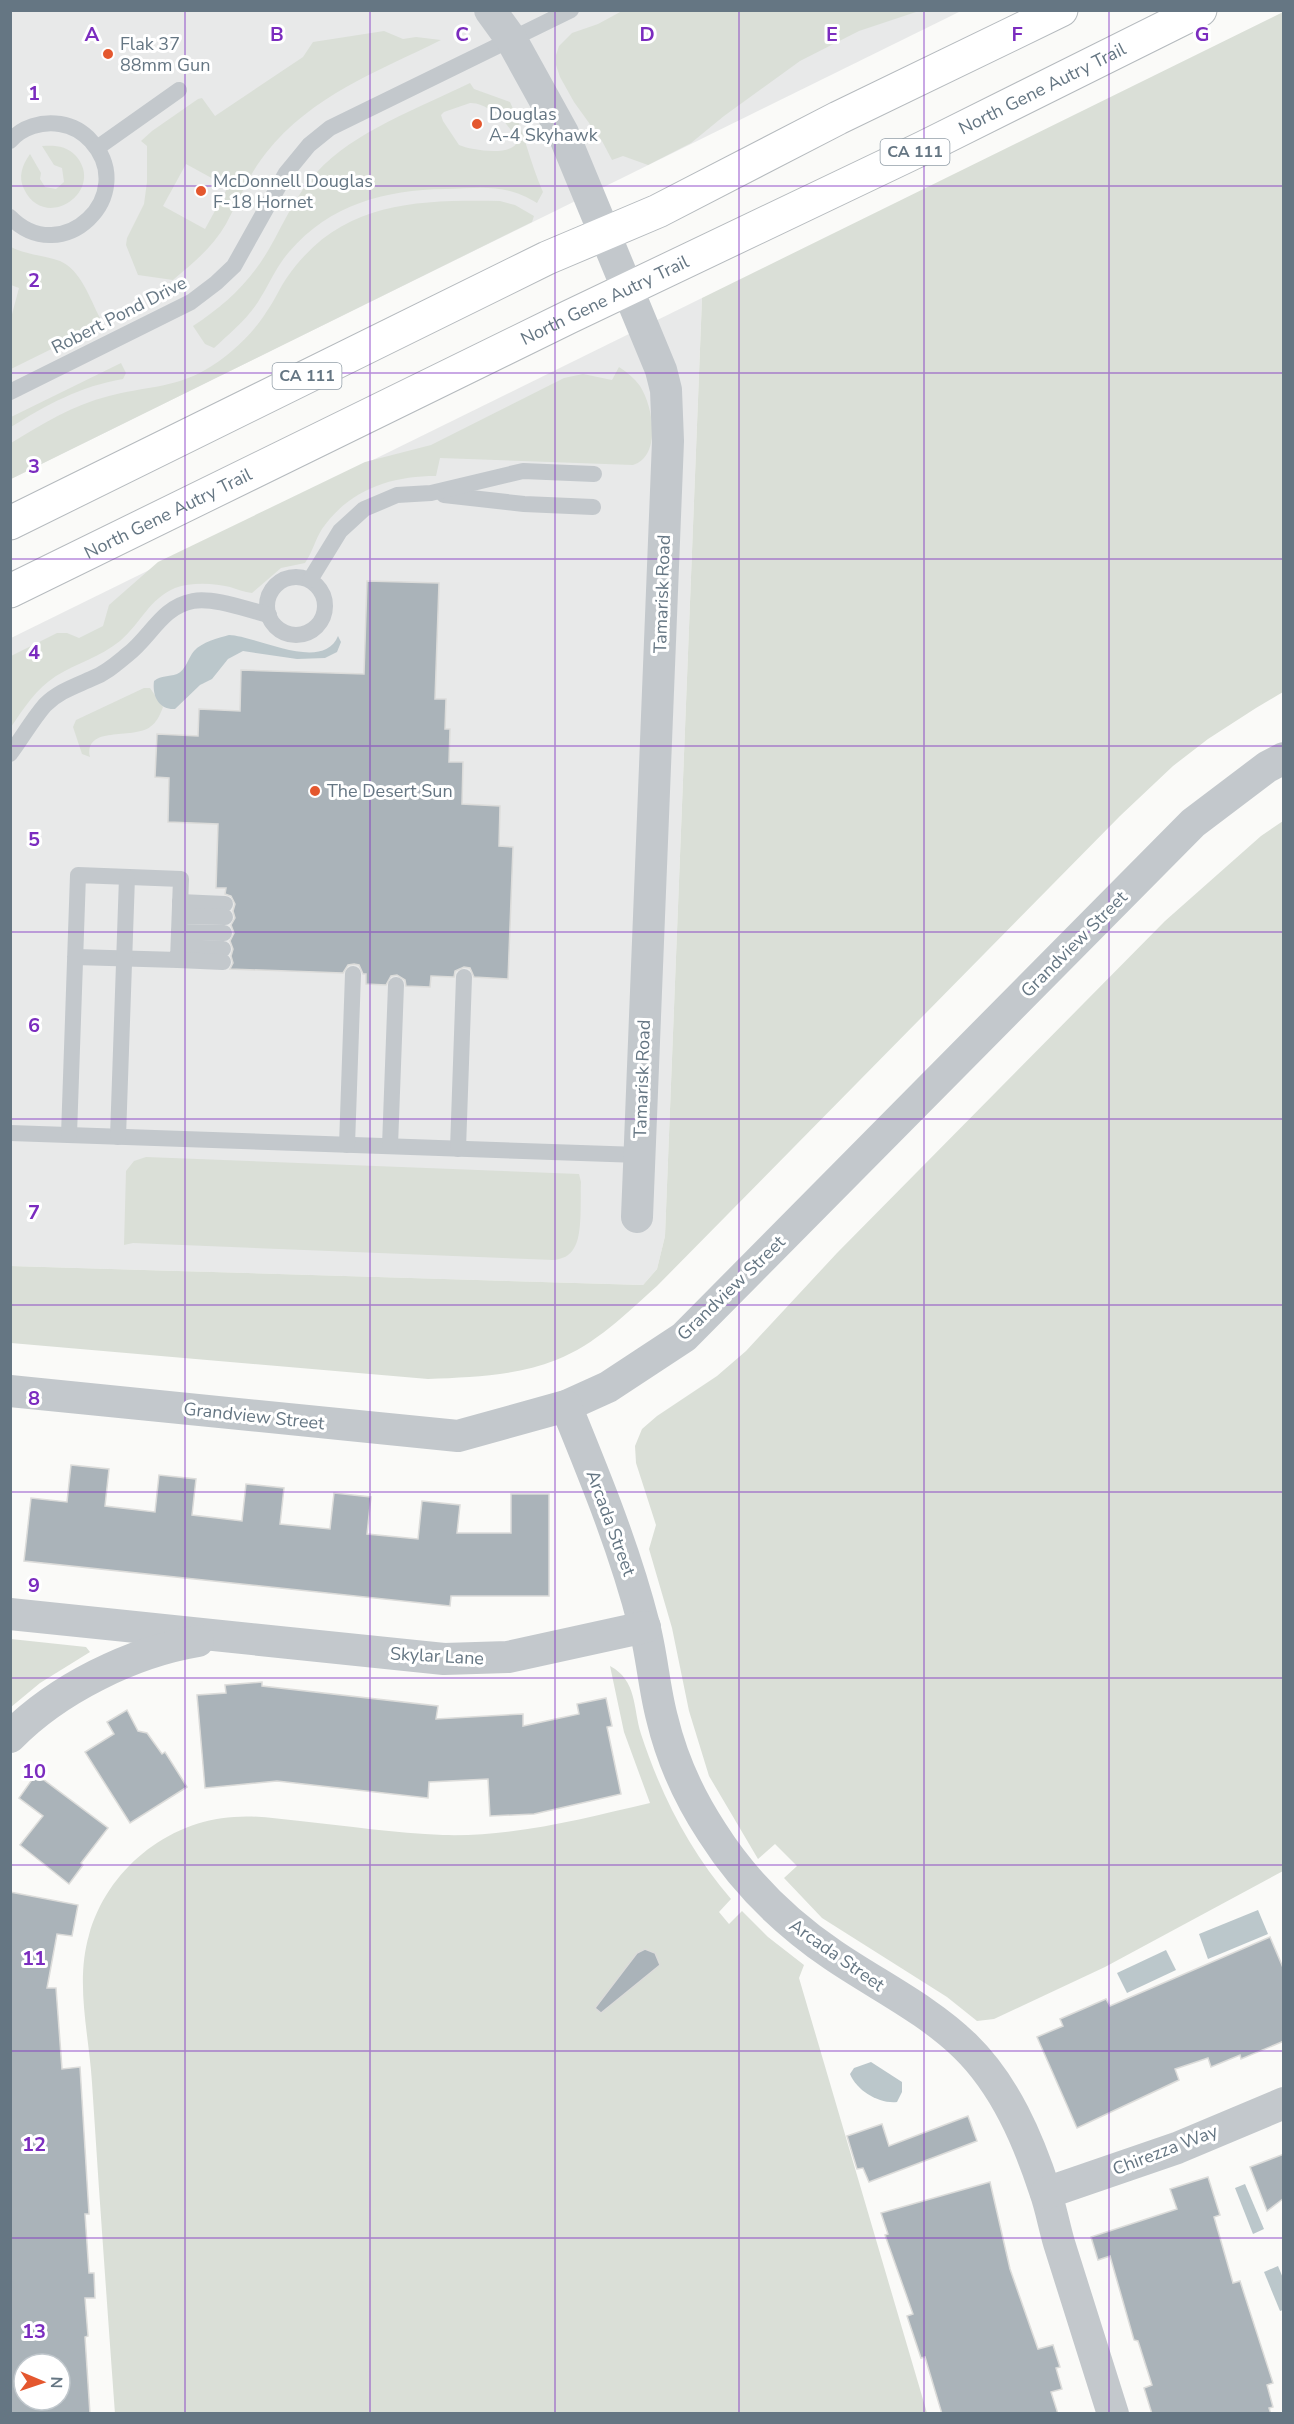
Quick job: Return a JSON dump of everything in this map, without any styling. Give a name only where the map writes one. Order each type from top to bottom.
[{"type":"main road","name":"CA 111","points":[[10,523],[536,263],[657,211],[838,118],[1060,10]]},
{"type":"main road","name":"North Gene Autry Trail","points":[[10,591],[628,289],[923,148],[1200,10]]},
{"type":"street","name":"Tamarisk Road","points":[[490,10],[511,39],[562,134],[661,370],[668,416],[637,1217]]},
{"type":"street","name":"Grandview Street","points":[[10,1391],[458,1437],[566,1406],[608,1387],[684,1337],[1193,824],[1267,767],[1284,758]]},
{"type":"street","name":"Arcada Street","points":[[566,1406],[630,1572],[645,1627],[661,1716],[671,1752],[690,1796],[714,1836],[752,1884],[791,1925],[941,2025],[966,2047],[1003,2096],[1018,2122],[1046,2193],[1055,2231],[1113,2414]]},
{"type":"street","name":"Skylar Lane","points":[[10,1614],[444,1659],[476,1660],[527,1653],[645,1627]]},
{"type":"street","name":"Skylar Lane","points":[[17,1731],[69,1692],[106,1671],[142,1655],[180,1644],[226,1636]]},
{"type":"street","name":"Chirezza Way","points":[[1046,2193],[1177,2148],[1284,2103]]},
{"type":"lane","name":"Robert Pond Drive","points":[[10,392],[191,302],[216,283],[234,266],[286,173],[309,145],[330,128],[571,10]]},
{"type":"lane","points":[[98,148],[179,90]]},
{"type":"lane","points":[[10,141],[31,126],[50,123],[68,125],[85,134],[98,148],[105,165],[107,183],[102,201],[92,217],[77,228],[61,234],[43,235],[27,230],[10,218]]},
{"type":"lane","points":[[310,580],[340,531],[364,509],[397,495],[431,493],[523,471],[594,474]]},
{"type":"lane","points":[[431,493],[524,504],[593,507]]},
{"type":"lane","points":[[291,577],[310,580],[317,586],[325,603],[324,612],[315,628],[298,634],[280,630],[269,615],[267,605],[274,587],[291,577]]},
{"type":"lane","points":[[10,754],[46,704],[68,688],[94,678],[112,667],[136,648],[164,614],[179,604],[195,600],[215,602],[269,615]]},
{"type":"lane","points":[[69,1135],[78,875],[181,879],[179,931]]},
{"type":"lane","points":[[118,1137],[127,877]]},
{"type":"lane","points":[[179,931],[224,933]]},
{"type":"lane","points":[[179,931],[224,933]]},
{"type":"lane","points":[[75,957],[124,958],[179,931],[224,933]]},
{"type":"lane","points":[[347,1145],[353,974]]},
{"type":"lane","points":[[458,1149],[464,977]]},
{"type":"lane","points":[[390,1146],[396,985]]},
{"type":"lane","points":[[10,1133],[639,1155]]},
{"type":"shaded area","points":[[11,11],[961,11],[11,479]]},
{"type":"shaded area","points":[[622,11],[919,11],[859,31],[800,61],[691,143],[648,165],[623,156],[612,160],[602,141],[574,102],[556,65],[559,46],[572,33],[598,24]]},
{"type":"shaded area","points":[[1283,12],[1283,692],[1208,739],[1173,766],[1120,816],[657,1286],[610,1328],[570,1354],[510,1373],[428,1379],[11,1343],[11,1266],[643,1285],[657,1269],[665,1236],[702,298]]},
{"type":"shaded area","points":[[384,31],[403,39],[416,37],[441,40],[347,87],[304,115],[266,153],[215,240],[173,280],[138,275],[126,245],[127,238],[144,204],[147,182],[147,146],[141,141],[198,99],[202,98],[215,116],[303,57],[313,42]],"holes":[[[186,164],[228,187],[205,229],[163,206]]]},
{"type":"shaded area","points":[[470,83],[474,89],[510,102],[543,192],[537,203],[514,192],[492,188],[423,190],[380,197],[341,211],[322,222],[289,252],[258,302],[243,321],[214,348],[205,344],[193,326],[226,302],[245,283],[262,261],[297,199],[317,172],[349,145],[368,133]],"holes":[[[470,103],[492,111],[506,123],[516,144],[511,148],[497,151],[472,149],[459,145],[441,115]]]},
{"type":"shaded area","points":[[42,146],[56,146],[69,150],[76,156],[83,169],[83,182],[78,193],[69,202],[58,207],[45,207],[33,202],[22,185],[22,171],[30,154],[41,173],[40,179],[45,187],[56,189],[64,182],[62,168],[54,165]]},
{"type":"shaded area","points":[[500,201],[515,205],[534,216],[532,222],[11,479],[11,443],[46,422],[96,400],[182,380],[205,370],[222,359],[255,328],[288,276],[309,251],[332,232],[356,219],[382,210],[439,202]]},
{"type":"shaded area","points":[[11,247],[67,265],[84,286],[100,318],[95,321],[98,326],[11,369],[11,318],[19,288],[11,285]]},
{"type":"shaded area","points":[[702,298],[665,1236],[657,1269],[643,1285],[11,1266],[11,638]]},
{"type":"shaded area","points":[[121,363],[126,373],[123,379],[93,386],[64,397],[11,427],[11,417]]},
{"type":"shaded area","points":[[619,367],[640,386],[651,417],[651,441],[648,452],[642,460],[633,465],[440,458],[436,476],[387,482],[358,495],[345,504],[322,529],[305,563],[281,568],[252,593],[224,586],[202,584],[181,586],[158,598],[120,641],[64,671],[42,687],[11,727],[11,656],[57,633],[67,633],[79,638],[103,626],[109,605],[158,562],[365,462],[431,445],[564,378],[583,374],[612,380]]},
{"type":"shaded area","points":[[229,635],[304,652],[319,652],[330,647],[338,636],[341,642],[337,652],[325,658],[297,659],[243,651],[228,659],[212,679],[200,685],[175,709],[161,705],[154,692],[154,681],[180,672],[201,645]]},
{"type":"shaded area","points":[[144,688],[150,688],[163,707],[155,723],[142,731],[102,737],[94,741],[90,747],[90,757],[82,754],[73,727],[76,720]]},
{"type":"shaded area","points":[[1283,821],[1283,1871],[1105,1967],[994,2019],[977,2021],[947,1997],[822,1918],[784,1878],[797,1866],[775,1844],[758,1859],[709,1776],[689,1711],[672,1628],[649,1549],[656,1525],[636,1463],[635,1446],[642,1429],[657,1416],[717,1376],[746,1351],[837,1253],[1165,921],[1261,836]]},
{"type":"shaded area","points":[[146,1157],[579,1174],[581,1182],[579,1234],[570,1253],[554,1260],[133,1243],[124,1245],[126,1171],[134,1161]]},
{"type":"shaded area","points":[[11,1639],[86,1647],[90,1652],[40,1683],[11,1707]]},
{"type":"shaded area","points":[[610,1666],[619,1672],[630,1687],[641,1734],[667,1800],[689,1841],[731,1899],[719,1912],[729,1924],[742,1911],[768,1937],[804,1965],[799,1978],[927,2413],[115,2414],[92,2083],[83,1990],[83,1971],[89,1935],[98,1911],[110,1890],[125,1870],[163,1839],[186,1828],[209,1821],[234,1817],[259,1817],[407,1833],[469,1835],[547,1826],[650,1803],[624,1732]]},
{"type":"shaded area","points":[[1258,1910],[1268,1934],[1208,1959],[1199,1934]]},
{"type":"shaded area","points":[[1166,1950],[1176,1970],[1127,1993],[1117,1973]]},
{"type":"shaded area","points":[[871,2062],[902,2082],[902,2092],[897,2102],[876,2099],[863,2091],[853,2080],[850,2074],[854,2068]]},
{"type":"shaded area","points":[[1245,2184],[1264,2229],[1253,2234],[1235,2188]]},
{"type":"shaded area","points":[[1278,2266],[1283,2278],[1283,2310],[1280,2311],[1264,2272]]},
{"type":"building","name":"The Desert Sun","points":[[367,581],[439,583],[435,699],[446,699],[445,729],[450,729],[449,762],[463,762],[462,804],[500,806],[499,846],[513,847],[508,979],[474,977],[470,968],[464,967],[455,971],[454,977],[431,976],[430,987],[406,986],[405,980],[397,975],[391,976],[386,985],[366,984],[366,974],[363,974],[359,965],[354,964],[348,965],[343,973],[230,969],[233,963],[231,956],[233,949],[230,941],[234,933],[231,925],[235,918],[233,911],[235,904],[231,896],[225,894],[226,888],[216,888],[218,824],[168,822],[169,778],[155,777],[157,734],[198,736],[199,709],[240,711],[241,670],[364,674]]},
{"type":"building","points":[[71,1465],[109,1469],[105,1506],[155,1512],[159,1475],[196,1479],[192,1515],[242,1521],[246,1484],[284,1488],[280,1524],[330,1529],[334,1493],[371,1497],[367,1534],[418,1539],[422,1501],[460,1505],[457,1533],[511,1533],[511,1494],[549,1494],[549,1596],[451,1596],[450,1606],[24,1561],[31,1498],[67,1502]]},
{"type":"building","points":[[262,1682],[262,1686],[438,1706],[436,1719],[523,1714],[523,1726],[579,1714],[577,1704],[606,1698],[612,1726],[607,1727],[621,1794],[534,1814],[490,1816],[488,1779],[429,1782],[428,1798],[277,1781],[205,1788],[197,1695],[226,1693],[225,1685]]},
{"type":"building","points":[[127,1710],[138,1731],[147,1733],[162,1754],[165,1752],[187,1787],[130,1823],[85,1752],[114,1734],[107,1722]]},
{"type":"building","points":[[36,1774],[108,1828],[81,1863],[83,1865],[69,1884],[20,1845],[43,1816],[19,1798]]},
{"type":"building","points":[[10,1892],[78,1905],[72,1936],[57,1934],[47,1988],[56,1988],[62,2069],[80,2067],[89,2214],[85,2214],[89,2273],[94,2273],[95,2298],[85,2298],[90,2414],[10,2414]]},
{"type":"building","points":[[1270,1937],[1284,1970],[1284,2041],[1241,2059],[1240,2055],[1211,2067],[1208,2058],[1175,2069],[1179,2080],[1077,2128],[1037,2037],[1063,2026],[1060,2019],[1106,1999],[1110,2006]]},
{"type":"building","points":[[645,1949],[655,1953],[660,1965],[601,2013],[595,2008],[637,1953]]},
{"type":"building","points":[[968,2116],[977,2141],[869,2182],[863,2168],[857,2169],[847,2136],[882,2124],[889,2146]]},
{"type":"building","points":[[1284,2154],[1284,2198],[1267,2211],[1250,2167]]},
{"type":"building","points":[[1208,2177],[1220,2215],[1214,2217],[1233,2283],[1240,2281],[1273,2383],[1267,2385],[1273,2407],[1269,2408],[1271,2414],[1152,2414],[1144,2388],[1152,2385],[1138,2341],[1134,2340],[1110,2256],[1098,2260],[1091,2237],[1177,2209],[1170,2189]]},
{"type":"building","points":[[990,2182],[1010,2269],[1038,2349],[1053,2345],[1060,2367],[1056,2368],[1062,2389],[1051,2392],[1058,2414],[942,2414],[925,2357],[921,2358],[907,2316],[913,2314],[885,2235],[888,2234],[881,2213]]},
{"type":"place","name":"Flak 37 88mm Gun","points":[[108,54]]},
{"type":"place","name":"Douglas A-4 Skyhawk","points":[[477,124]]},
{"type":"place","name":"McDonnell Douglas F-18 Hornet","points":[[201,191]]},
{"type":"place","name":"The Desert Sun","points":[[315,791]]}]
